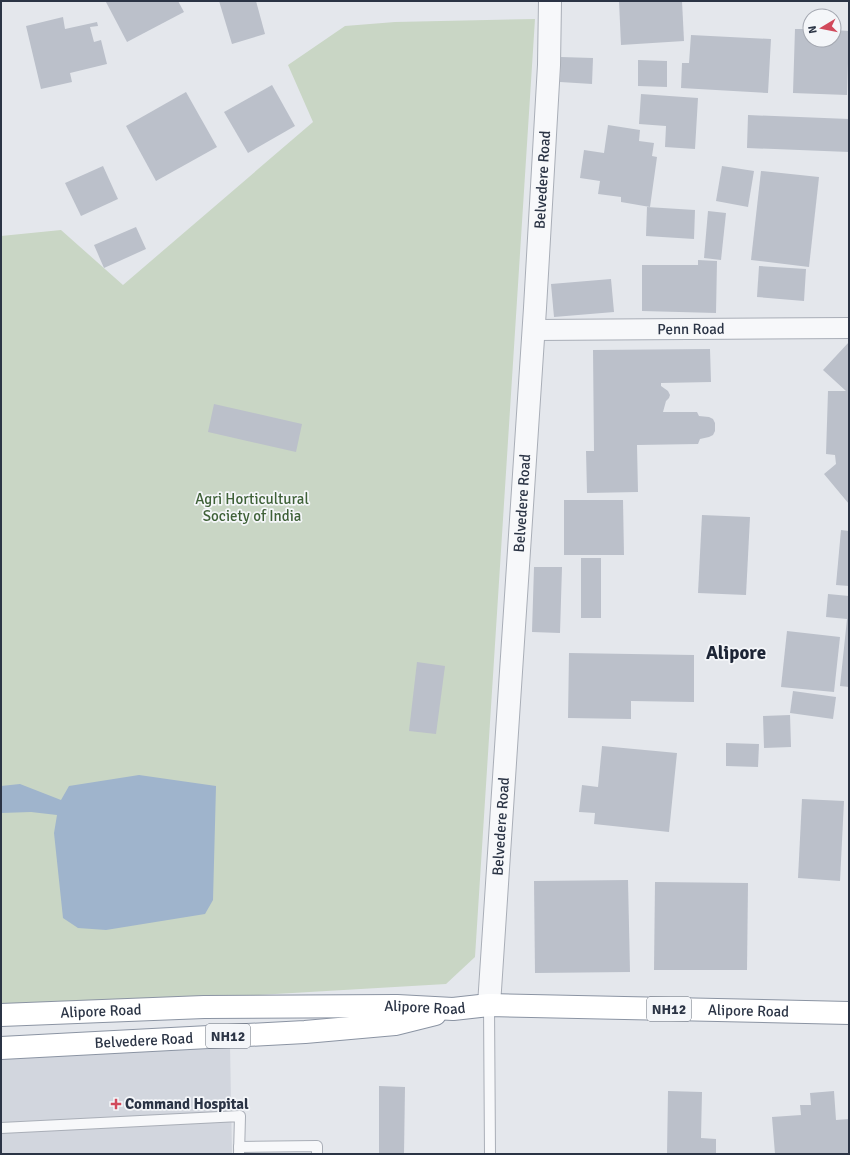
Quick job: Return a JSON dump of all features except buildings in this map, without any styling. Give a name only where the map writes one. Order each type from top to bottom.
[{"type":"highway","name":"Alipore Road","points":[[1,1015],[204,1007],[397,1006],[453,1009],[489,1005],[849,1013]]},
{"type":"highway","name":"Belvedere Road","points":[[1,1048],[305,1032],[395,1024],[453,1009]]},
{"type":"street","name":"Belvedere Road","points":[[489,1005],[534,330],[549,65],[550,1]]},
{"type":"street","name":"Penn Road","points":[[534,330],[849,328]]},
{"type":"lane","points":[[489,1005],[490,1154]]},
{"type":"lane","points":[[1,1128],[240,1116],[239,1150],[317,1146],[317,1154]]},
{"type":"shaded area","name":"Command Hospital","points":[[230,1045],[232,1154],[1,1154],[1,1054]]},
{"type":"green space","name":"Agri Horticultural Society of India","points":[[535,19],[475,957],[446,984],[1,1010],[1,236],[61,230],[123,285],[313,122],[288,65],[345,26],[395,22]]},
{"type":"water","points":[[139,775],[216,786],[213,900],[205,914],[106,930],[78,928],[63,918],[54,833],[57,815],[31,812],[1,813],[1,786],[20,784],[61,800],[69,786]]},
{"type":"place","name":"Command Hospital","points":[[116,1104]]},
{"type":"district","name":"Alipore","points":[[736,652]]}]
